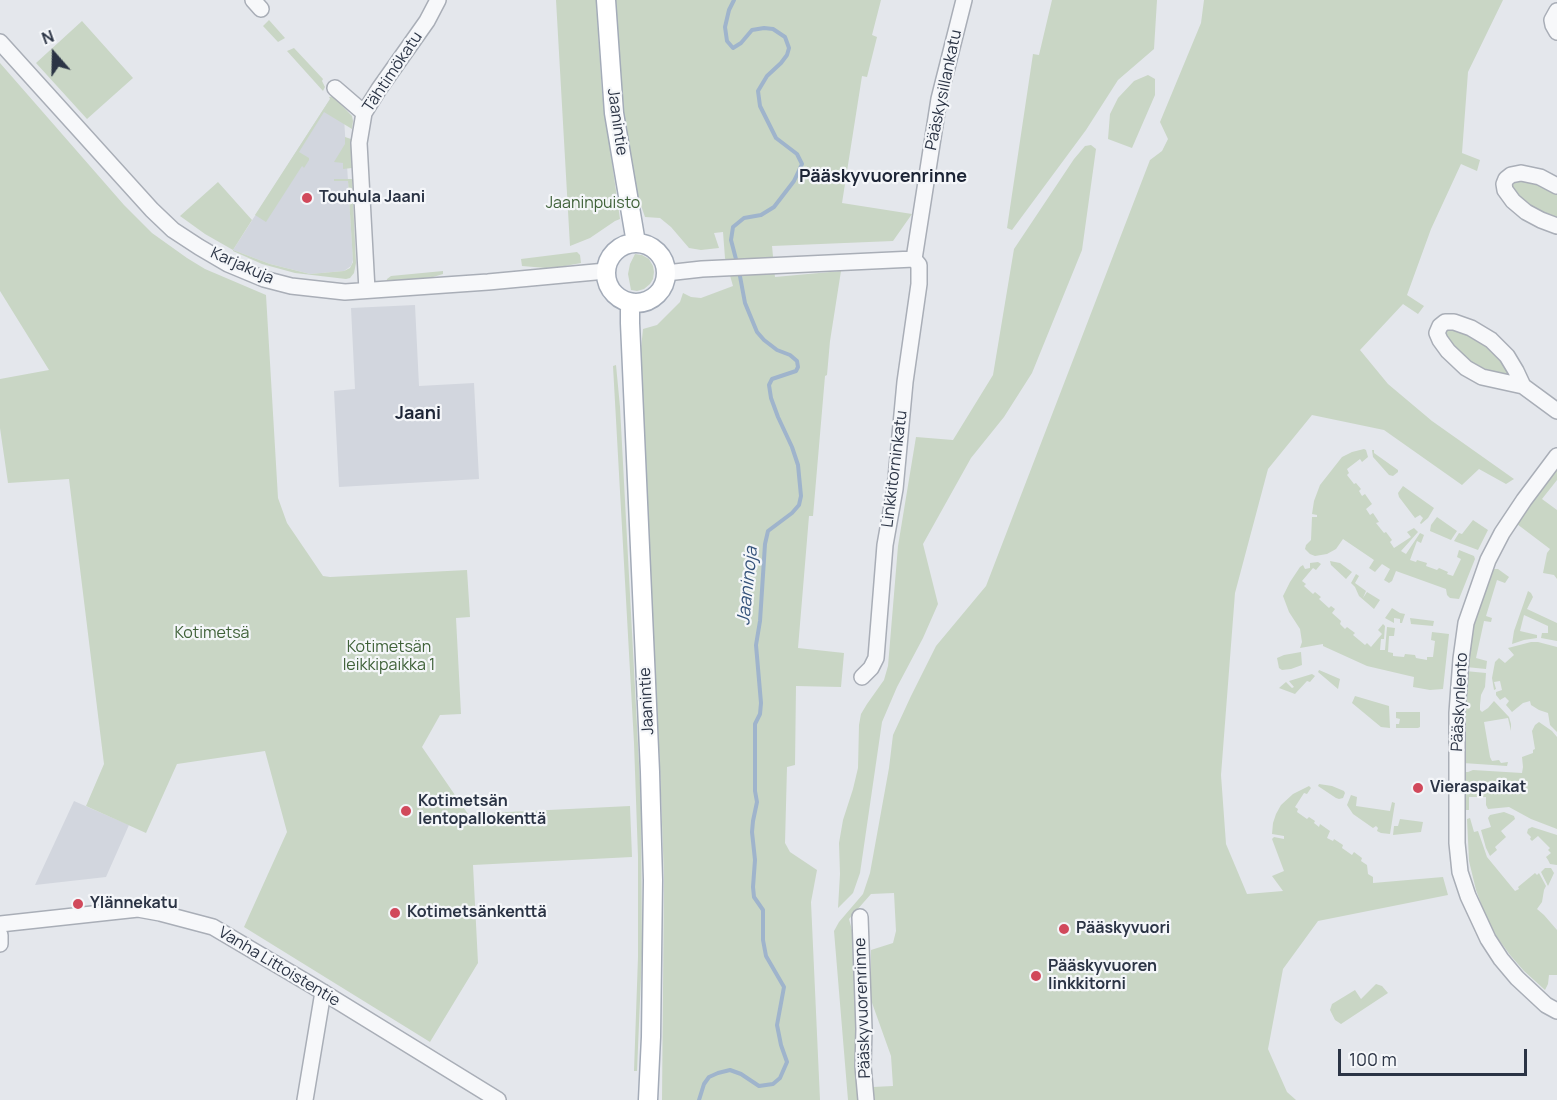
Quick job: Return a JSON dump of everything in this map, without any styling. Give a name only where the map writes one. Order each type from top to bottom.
[{"type":"main road","name":"Jaanintie","points":[[606,0],[614,113],[636,243]]},
{"type":"main road","points":[[636,243],[645,244],[658,252],[666,273],[662,287],[652,298],[643,302],[630,302],[622,299],[611,290],[606,271],[608,260],[613,253],[622,246],[636,243]]},
{"type":"main road","name":"Jaanintie","points":[[630,302],[653,880],[648,1100]]},
{"type":"street","name":"Tähtimökatu","points":[[367,290],[359,143],[364,113],[427,21],[438,0]]},
{"type":"street","name":"Pääskysillankatu","points":[[914,258],[939,99],[964,0]]},
{"type":"street","points":[[1557,11],[1552,20],[1557,32]]},
{"type":"street","name":"Karjakuja","points":[[0,42],[152,210],[173,230],[228,264],[264,279],[291,286],[345,292],[606,271]]},
{"type":"street","points":[[335,88],[364,113]]},
{"type":"street","points":[[1557,186],[1540,177],[1521,173],[1510,175],[1504,184],[1505,190],[1513,201],[1526,212],[1557,226]]},
{"type":"street","points":[[666,273],[702,269],[914,258]]},
{"type":"street","name":"Linkkitorninkatu","points":[[862,677],[871,668],[876,658],[885,545],[895,489],[905,382],[920,284],[919,265],[914,258]]},
{"type":"street","points":[[1523,386],[1507,356],[1491,340],[1471,328],[1454,322],[1446,322],[1440,326],[1437,333],[1440,340],[1466,368],[1482,377],[1523,386],[1557,411]]},
{"type":"street","name":"Pääskynlento","points":[[1557,456],[1502,533],[1488,560],[1466,623],[1457,724],[1457,843],[1460,872],[1468,896],[1488,939],[1517,978],[1546,1005],[1557,1011]]},
{"type":"street","name":"Vanha Littoistentie","points":[[0,924],[138,909],[213,927],[498,1100]]},
{"type":"street","name":"Pääskyvuorenrinne","points":[[860,916],[863,1066],[866,1100]]},
{"type":"street","points":[[0,935],[0,944]]},
{"type":"street","points":[[305,1100],[323,992]]},
{"type":"shaded area","name":"Touhula Jaani","points":[[330,99],[344,118],[353,260],[351,266],[344,271],[310,274],[270,264],[233,250]]},
{"type":"shaded area","points":[[415,305],[419,386],[474,383],[479,479],[339,487],[334,391],[355,389],[351,308]]},
{"type":"shaded area","points":[[74,801],[129,825],[106,877],[35,885]]},
{"type":"green space","name":"Jaaninpuisto","points":[[556,0],[596,0],[602,92],[620,219],[590,238],[570,246]]},
{"type":"green space","points":[[615,0],[881,0],[872,35],[877,37],[867,77],[862,76],[842,203],[912,214],[893,241],[772,246],[775,277],[841,271],[827,375],[825,376],[813,516],[809,516],[798,648],[844,653],[841,687],[796,686],[795,765],[787,767],[785,843],[790,852],[817,870],[811,902],[820,1100],[662,1100],[664,878],[640,371],[641,349],[643,329],[657,325],[680,302],[683,293],[701,298],[733,286],[725,258],[723,232],[714,233],[719,248],[701,250],[689,248],[660,218],[645,217],[634,185],[622,119]]},
{"type":"green space","points":[[1052,0],[1157,0],[1154,49],[1118,80],[1086,130],[1012,230],[1007,228],[1033,54],[1039,55]]},
{"type":"green space","points":[[1204,0],[1503,0],[1468,72],[1462,153],[1480,160],[1477,171],[1461,164],[1431,229],[1407,295],[1424,306],[1418,314],[1403,304],[1360,350],[1388,384],[1432,421],[1514,479],[1506,484],[1479,469],[1462,485],[1384,430],[1312,415],[1268,469],[1235,593],[1221,775],[1226,844],[1247,894],[1283,891],[1272,876],[1284,871],[1272,839],[1274,837],[1284,839],[1284,836],[1272,834],[1273,823],[1281,805],[1293,794],[1309,786],[1311,788],[1307,794],[1304,793],[1295,807],[1298,809],[1297,812],[1315,821],[1314,823],[1319,827],[1320,824],[1330,831],[1327,838],[1333,841],[1334,839],[1352,855],[1354,852],[1362,858],[1361,861],[1367,865],[1368,874],[1373,877],[1373,883],[1443,877],[1448,895],[1318,921],[1283,969],[1268,1049],[1287,1092],[1296,1100],[874,1100],[873,1087],[893,1086],[891,1056],[871,1000],[871,950],[893,943],[896,931],[894,893],[871,894],[849,919],[852,930],[861,1100],[848,1100],[834,931],[863,894],[870,873],[893,735],[936,646],[986,586],[1150,160],[1162,151],[1168,139],[1160,122],[1201,23]]},
{"type":"green space","points":[[269,20],[285,38],[278,42],[263,26]]},
{"type":"green space","points":[[82,21],[133,78],[87,119],[36,63]]},
{"type":"green space","points":[[294,48],[323,79],[325,87],[323,91],[287,51]]},
{"type":"green space","name":"Kotimetsä","points":[[0,63],[124,205],[152,233],[205,269],[266,295],[278,498],[287,523],[323,576],[467,570],[470,617],[456,618],[461,714],[440,715],[422,747],[468,814],[630,806],[632,857],[473,865],[478,963],[430,1042],[244,927],[287,832],[265,751],[177,764],[146,833],[86,806],[104,764],[69,479],[8,483],[0,428],[0,379],[49,370],[0,291]]},
{"type":"green space","points":[[1148,75],[1155,79],[1155,95],[1132,148],[1108,139],[1110,114],[1118,98],[1134,81]]},
{"type":"green space","points":[[333,96],[352,116],[352,129],[324,112],[299,152],[309,160],[304,168],[302,166],[266,222],[255,215],[330,99],[329,97]]},
{"type":"green space","points":[[345,137],[351,139],[352,168],[343,169],[343,163],[334,162],[345,144]]},
{"type":"green space","points":[[1091,145],[1096,149],[1082,250],[1032,373],[1004,417],[971,458],[923,544],[938,604],[882,722],[860,873],[853,893],[838,908],[839,843],[858,768],[861,714],[884,680],[888,666],[898,546],[916,437],[953,440],[993,375],[1014,249],[1074,159],[1085,146]]},
{"type":"green space","points":[[334,179],[352,179],[356,263],[354,273],[350,278],[295,273],[262,264],[233,250],[270,264],[310,274],[344,271],[350,268],[353,262],[348,181],[334,181]]},
{"type":"green space","points":[[1516,181],[1540,183],[1557,192],[1557,221],[1522,202],[1512,190]]},
{"type":"green space","points":[[218,182],[252,220],[233,250],[180,216]]},
{"type":"green space","points":[[577,252],[581,263],[546,268],[522,266],[521,259]]},
{"type":"green space","points":[[635,254],[649,259],[654,272],[650,284],[637,291],[631,290],[628,274]]},
{"type":"green space","points":[[443,271],[443,274],[423,280],[386,283],[391,276]]},
{"type":"green space","points":[[1457,327],[1500,354],[1510,376],[1501,378],[1465,361],[1446,336],[1447,330]]},
{"type":"green space","points":[[616,365],[641,801],[642,953],[637,1071],[634,1071],[638,957],[638,857],[634,743],[613,366]]},
{"type":"green space","points":[[1364,449],[1368,457],[1362,462],[1360,459],[1347,469],[1349,473],[1347,475],[1361,489],[1359,491],[1362,496],[1365,494],[1372,504],[1366,509],[1370,515],[1373,513],[1379,522],[1376,523],[1392,540],[1390,542],[1394,548],[1411,537],[1407,532],[1414,528],[1418,532],[1401,551],[1406,554],[1420,533],[1424,535],[1421,543],[1417,541],[1410,560],[1427,563],[1426,566],[1437,570],[1439,568],[1453,576],[1461,559],[1457,557],[1459,550],[1474,556],[1475,559],[1459,599],[1450,598],[1446,589],[1396,571],[1389,583],[1384,580],[1390,569],[1382,564],[1375,572],[1369,568],[1374,560],[1343,539],[1336,549],[1327,554],[1315,556],[1305,549],[1311,540],[1312,517],[1317,517],[1312,514],[1320,485],[1342,457]]},
{"type":"green space","points":[[1372,450],[1398,472],[1393,476],[1389,475],[1373,457]]},
{"type":"green space","points":[[1557,466],[1557,480],[1542,499],[1557,510],[1557,579],[1554,575],[1543,573],[1550,549],[1517,524]]},
{"type":"green space","points":[[1403,486],[1434,508],[1421,524],[1423,518],[1420,515],[1415,518],[1399,497],[1398,493]]},
{"type":"green space","points":[[1437,517],[1457,531],[1451,540],[1430,531]]},
{"type":"green space","points":[[1473,520],[1488,530],[1478,550],[1454,541]]},
{"type":"green space","points":[[1330,561],[1340,563],[1352,572],[1346,579],[1331,565]]},
{"type":"green space","points":[[1310,563],[1321,564],[1316,570],[1313,568],[1302,581],[1306,584],[1304,586],[1313,594],[1315,592],[1321,597],[1319,599],[1329,608],[1331,606],[1335,609],[1332,613],[1341,621],[1340,624],[1355,633],[1353,635],[1365,645],[1367,643],[1371,647],[1382,634],[1378,630],[1383,624],[1385,626],[1384,639],[1381,639],[1380,650],[1385,650],[1387,627],[1395,628],[1394,636],[1389,636],[1388,652],[1393,653],[1393,656],[1415,655],[1416,658],[1427,660],[1427,657],[1433,657],[1435,641],[1431,640],[1432,632],[1449,634],[1443,689],[1430,690],[1413,687],[1414,677],[1367,666],[1323,644],[1300,648],[1302,642],[1300,629],[1289,612],[1283,596],[1300,567],[1303,565],[1305,569],[1310,568]]},
{"type":"green space","points":[[1491,569],[1498,569],[1509,577],[1505,583],[1497,580],[1486,616],[1492,618],[1491,622],[1484,621],[1476,658],[1487,661],[1486,669],[1466,667],[1472,629]]},
{"type":"green space","points":[[1356,574],[1359,576],[1355,583],[1366,591],[1363,598],[1367,592],[1380,600],[1374,609],[1359,596],[1351,583]]},
{"type":"green space","points":[[1528,591],[1533,597],[1527,609],[1557,623],[1557,641],[1541,638],[1542,633],[1548,633],[1548,626],[1524,615],[1520,631],[1537,635],[1537,638],[1512,644],[1514,631]]},
{"type":"green space","points":[[1392,608],[1405,614],[1402,623],[1400,619],[1394,618],[1394,623],[1385,618]]},
{"type":"green space","points":[[1410,618],[1434,621],[1433,626],[1411,624]]},
{"type":"green space","points":[[1531,642],[1557,647],[1557,732],[1550,725],[1548,713],[1531,705],[1530,701],[1523,703],[1512,712],[1506,705],[1509,701],[1505,697],[1500,700],[1496,695],[1496,692],[1502,690],[1500,681],[1494,682],[1496,689],[1494,690],[1492,678],[1495,662],[1499,658],[1505,663],[1514,655],[1508,648]]},
{"type":"green space","points":[[1301,652],[1302,665],[1291,669],[1279,668],[1277,658]]},
{"type":"green space","points":[[1319,670],[1340,679],[1338,689],[1318,672]]},
{"type":"green space","points":[[1465,671],[1486,673],[1480,710],[1482,712],[1494,701],[1509,717],[1511,731],[1508,718],[1484,722],[1492,761],[1508,762],[1507,766],[1463,763]]},
{"type":"green space","points":[[1312,674],[1315,676],[1310,682],[1307,681],[1295,694],[1279,688],[1286,682],[1292,688],[1294,687],[1289,681]]},
{"type":"green space","points":[[1355,696],[1389,706],[1390,728],[1381,727],[1352,703]]},
{"type":"green space","points":[[1396,712],[1420,712],[1420,727],[1396,728],[1400,719],[1396,718]]},
{"type":"green space","points":[[1539,722],[1557,737],[1557,829],[1509,807],[1488,809],[1486,797],[1469,797],[1469,810],[1463,810],[1463,772],[1473,770],[1522,773],[1522,757],[1533,753],[1535,749],[1532,731]]},
{"type":"green space","points":[[1319,784],[1344,791],[1343,798],[1336,798],[1318,786]]},
{"type":"green space","points":[[1351,795],[1357,797],[1356,806],[1390,811],[1392,802],[1395,803],[1390,834],[1377,831],[1376,826],[1373,828],[1353,814],[1347,805]]},
{"type":"green space","points":[[1504,812],[1514,816],[1515,819],[1501,831],[1506,837],[1495,847],[1497,850],[1490,856],[1481,830],[1491,827],[1488,818],[1490,815]]},
{"type":"green space","points":[[1470,818],[1474,832],[1478,831],[1487,857],[1515,891],[1535,873],[1537,875],[1539,873],[1546,886],[1542,902],[1537,909],[1557,930],[1557,975],[1549,975],[1545,990],[1510,955],[1486,917],[1469,861],[1467,819]]},
{"type":"green space","points":[[1400,819],[1423,822],[1421,832],[1393,835],[1394,826],[1398,826]]},
{"type":"green space","points":[[1532,827],[1557,835],[1557,865],[1550,864],[1546,857],[1551,853],[1548,850],[1550,848],[1538,836],[1532,841],[1530,839],[1527,833]]},
{"type":"green space","points":[[1545,868],[1551,868],[1554,873],[1548,886],[1541,872]]},
{"type":"green space","points":[[1376,984],[1382,986],[1388,993],[1341,1024],[1335,1020],[1330,1010],[1332,1004],[1355,990],[1361,999]]},
{"type":"waterway","name":"Jaaninoja","points":[[734,0],[725,27],[727,41],[733,48],[741,43],[752,30],[773,29],[785,37],[789,48],[787,55],[767,76],[758,91],[760,106],[776,138],[797,154],[802,164],[794,181],[774,207],[761,215],[744,218],[733,227],[731,240],[737,263]]},
{"type":"waterway","name":"Jaaninoja","points":[[699,1100],[704,1084],[709,1077],[718,1073],[730,1070],[741,1074],[759,1086],[773,1084],[780,1078],[787,1062],[777,1025],[784,987],[766,956],[763,940],[763,910],[754,897],[755,860],[752,832],[757,802],[755,724],[760,714],[761,703],[756,645],[760,621],[765,544],[768,531],[792,513],[799,505],[801,496],[798,465],[771,398],[769,385],[772,379],[796,371],[798,367],[797,361],[790,355],[777,350],[757,332],[745,303],[739,271]]},
{"type":"place","name":"Touhula Jaani","points":[[307,198]]},
{"type":"place","name":"Vieraspaikat","points":[[1418,788]]},
{"type":"place","name":"Kotimetsän lentopallokenttä","points":[[406,811]]},
{"type":"place","name":"Ylännekatu","points":[[78,904]]},
{"type":"place","name":"Kotimetsänkenttä","points":[[395,913]]},
{"type":"place","name":"Pääskyvuori","points":[[1064,929]]},
{"type":"place","name":"Pääskyvuoren linkkitorni","points":[[1036,976]]},
{"type":"district","name":"Pääskyvuorenrinne","points":[[883,177]]},
{"type":"district","name":"Jaani","points":[[418,414]]},
{"type":"park label","name":"Kotimetsän leikkipaikka 1","points":[[389,657]]}]
